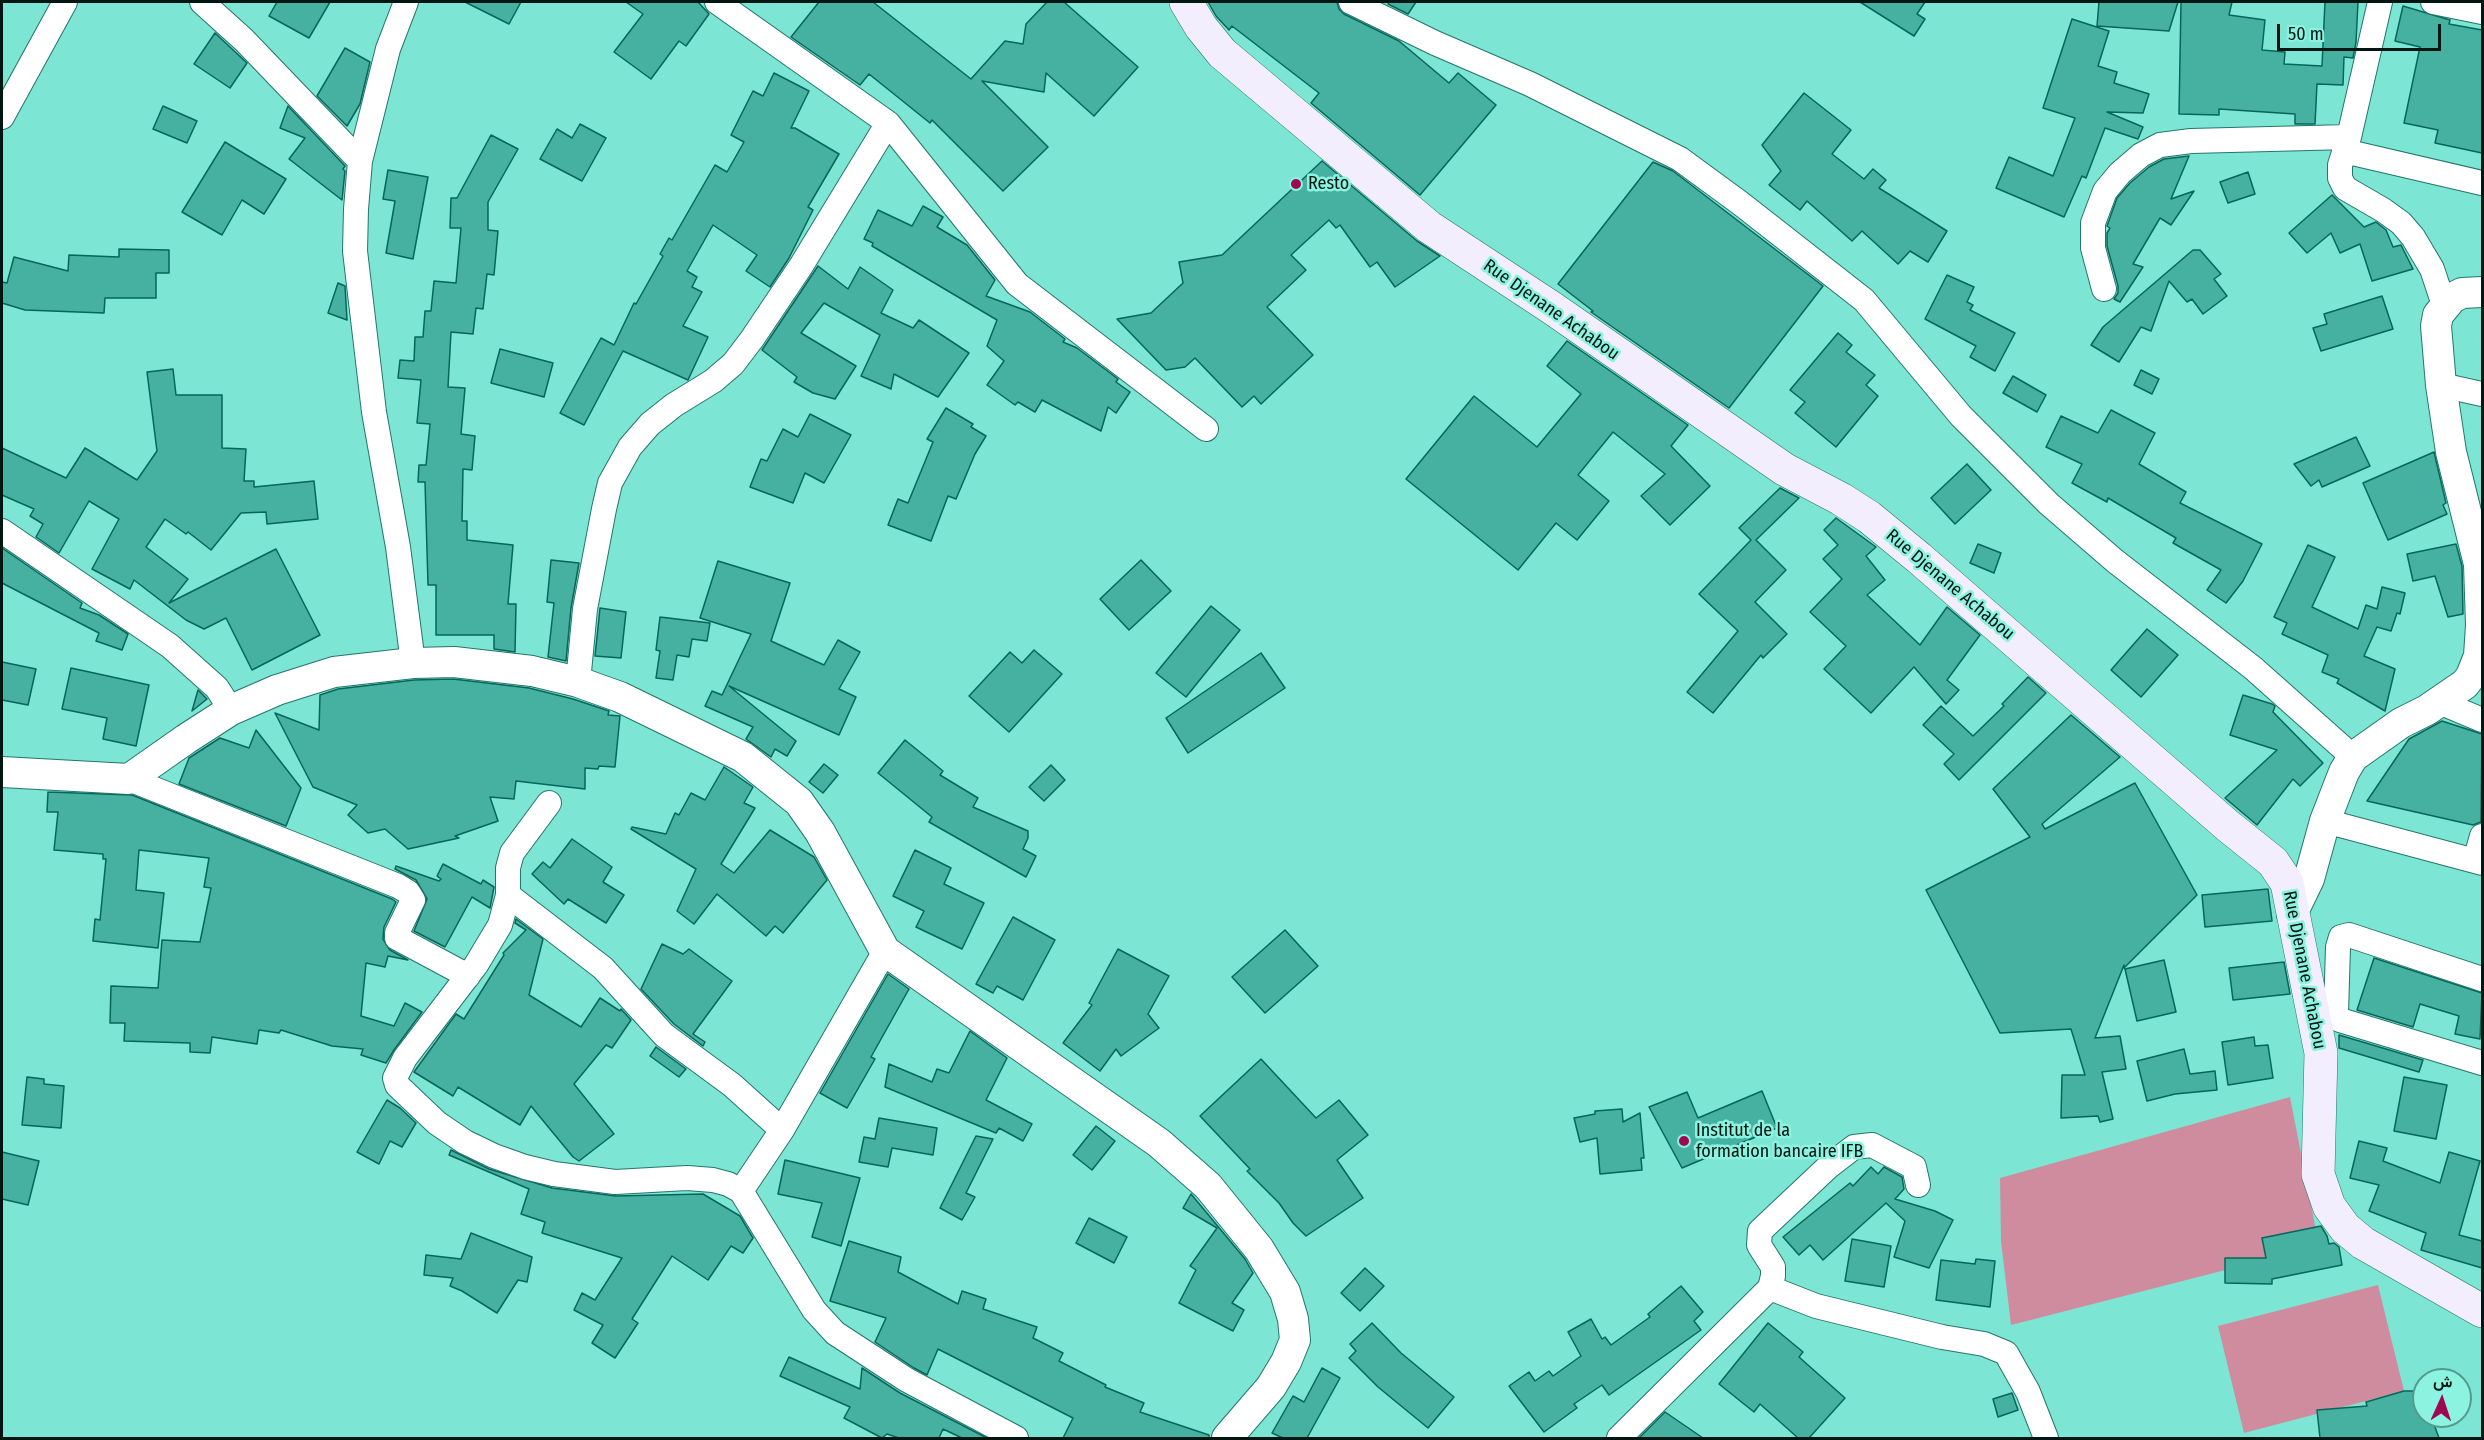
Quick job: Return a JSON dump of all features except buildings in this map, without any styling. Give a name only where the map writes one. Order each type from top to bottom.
[{"type":"main road","name":"Rue Djenane Achabou","points":[[1186,2],[1201,27],[1222,53],[1429,227],[1552,308],[1784,469],[1841,499],[1897,539],[2282,872],[2287,883],[2321,1053],[2318,1174],[2329,1206],[2345,1228],[2363,1243],[2482,1311]]},
{"type":"street","points":[[2,117],[65,2]]},
{"type":"street","points":[[202,2],[244,40],[360,161]]},
{"type":"street","points":[[406,2],[388,49],[360,161],[356,209],[356,251],[361,312],[374,412],[398,547],[413,663]]},
{"type":"street","points":[[717,2],[888,123],[1017,284],[1206,429]]},
{"type":"street","points":[[1351,2],[1435,43],[1530,84],[1680,159],[1731,197],[1864,300],[1962,416],[2049,504],[2115,561],[2253,668],[2353,756]]},
{"type":"street","points":[[2380,2],[2340,165],[2340,178],[2345,188],[2401,223],[2413,237],[2432,269],[2444,305]]},
{"type":"street","points":[[2433,2],[2482,12]]},
{"type":"street","points":[[578,682],[585,609],[610,483],[630,447],[650,424],[674,405],[713,381],[733,364],[801,266],[888,123]]},
{"type":"street","points":[[2104,290],[2093,248],[2093,223],[2105,191],[2120,173],[2141,155],[2160,145],[2191,141],[2346,144],[2482,183]]},
{"type":"street","points":[[2292,914],[2309,879],[2325,821],[2344,772],[2353,756],[2464,684],[2471,676],[2479,656],[2481,625],[2479,564],[2464,498],[2453,465],[2441,385],[2436,326],[2438,315],[2444,305],[2462,293],[2482,292]]},
{"type":"street","points":[[2441,385],[2482,394]]},
{"type":"street","points":[[2,531],[170,646],[217,688],[231,710]]},
{"type":"street","points":[[129,779],[231,710],[277,690],[334,672],[413,663],[477,664],[532,671],[578,682],[620,697],[743,757],[799,802],[820,832],[885,951],[1159,1143],[1208,1186],[1259,1249],[1286,1292],[1293,1319],[1295,1340],[1286,1362],[1271,1387],[1227,1438]]},
{"type":"street","points":[[2439,702],[2482,720]]},
{"type":"street","points":[[2,772],[129,779],[335,860],[408,892],[413,904],[397,933],[397,938],[468,976]]},
{"type":"street","points":[[549,803],[513,854],[508,868],[508,895],[500,925],[468,976],[405,1058],[395,1078],[401,1090],[437,1123],[465,1142],[494,1156],[554,1174],[615,1182],[687,1178],[728,1184],[741,1191],[814,1310],[835,1334],[907,1380],[1016,1438]]},
{"type":"street","points":[[2325,821],[2479,862],[2482,836]]},
{"type":"street","points":[[508,895],[603,968],[664,1035],[732,1085],[782,1130]]},
{"type":"street","points":[[2482,979],[2349,935],[2341,937],[2338,947],[2336,1013],[2340,1020],[2482,1063]]},
{"type":"street","points":[[741,1191],[782,1130],[885,951]]},
{"type":"street","points":[[1619,1438],[1770,1288],[1773,1267],[1759,1245],[1760,1231],[1828,1167],[1854,1147],[1872,1145],[1914,1167],[1918,1185]]},
{"type":"street","points":[[1770,1288],[1816,1306],[1942,1337],[1984,1344],[2006,1353],[2028,1392],[2046,1438]]},
{"type":"shaded area","points":[[2290,1097],[2319,1246],[2011,1325],[2001,1241],[2000,1178]]},
{"type":"shaded area","points":[[2378,1285],[2404,1391],[2244,1433],[2218,1326]]},
{"type":"place","name":"Resto","points":[[1296,184]]},
{"type":"place","name":"Institut de la formation bancaire IFB","points":[[1684,1141]]}]
